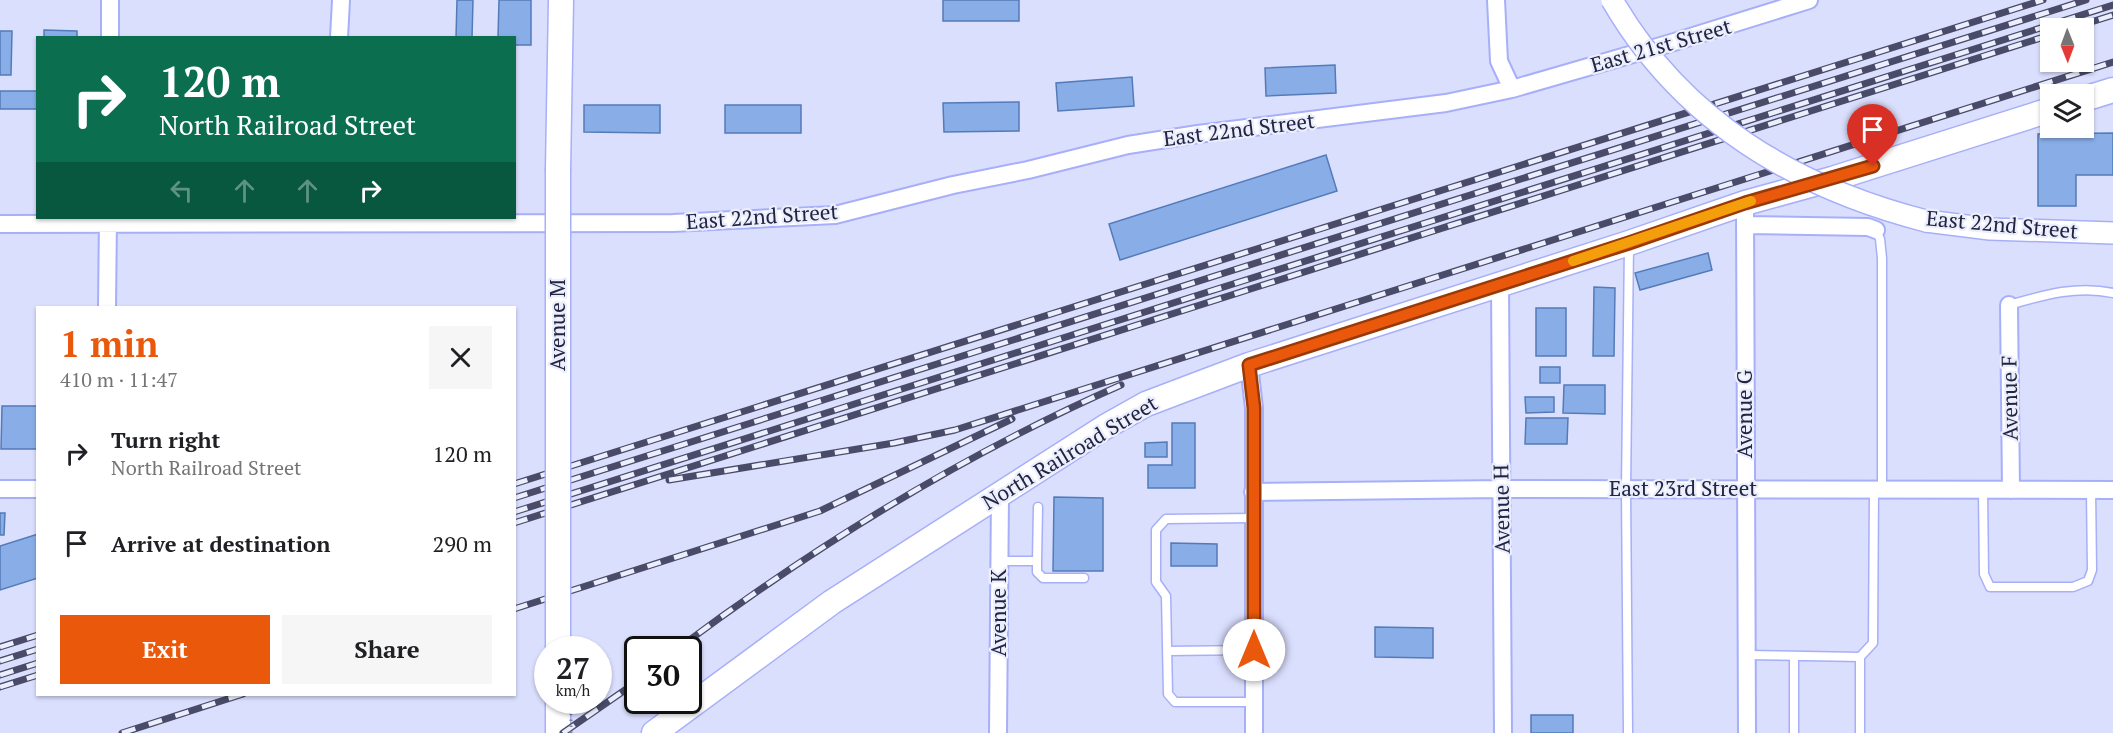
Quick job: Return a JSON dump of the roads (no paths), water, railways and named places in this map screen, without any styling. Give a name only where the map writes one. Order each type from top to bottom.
[{"type":"main road","name":"Avenue M","points":[[558,636],[558,169],[561,0]]},
{"type":"main road","points":[[2094,96],[2113,90]]},
{"type":"main road","name":"North Railroad Street","points":[[654,733],[832,602],[1000,493],[1146,404],[1249,365],[1629,243],[1745,214],[1832,179],[2040,113]]},
{"type":"main road","points":[[558,714],[558,733]]},
{"type":"street","points":[[110,0],[110,36]]},
{"type":"street","points":[[339,36],[342,0]]},
{"type":"street","points":[[1496,0],[1499,61],[1512,89]]},
{"type":"street","name":"East 22nd Street","points":[[1612,0],[1625,23],[1684,94],[1762,155],[1795,174],[1828,189],[1894,213],[1926,221],[1990,229],[2113,233]]},
{"type":"street","points":[[1756,0],[1756,18]]},
{"type":"street","name":"East 21st Street","points":[[1512,89],[1756,18],[1809,0]]},
{"type":"street","name":"East 22nd Street","points":[[0,224],[327,220],[673,223],[835,215],[1128,145],[1446,103],[1512,89]]},
{"type":"street","points":[[1745,214],[1868,227],[1876,230]]},
{"type":"street","name":"Avenue G","points":[[1745,214],[1747,733]]},
{"type":"street","points":[[107,306],[108,221]]},
{"type":"street","name":"Avenue H","points":[[1500,284],[1503,733]]},
{"type":"street","name":"Avenue F","points":[[2009,305],[2011,490]]},
{"type":"street","points":[[1249,365],[1254,408],[1254,733]]},
{"type":"street","points":[[0,489],[36,489]]},
{"type":"street","name":"East 23rd Street","points":[[1253,492],[1502,489],[2113,490]]},
{"type":"street","name":"Avenue K","points":[[998,733],[1000,493]]},
{"type":"lane","points":[[1746,655],[1860,657],[1874,643],[1882,258],[1880,239],[1876,230]]},
{"type":"lane","points":[[1628,733],[1626,489],[1629,243]]},
{"type":"lane","points":[[2009,305],[2068,290],[2091,288],[2113,292]]},
{"type":"lane","points":[[1983,490],[1984,574],[1990,587],[2073,586],[2088,582],[2092,570],[2091,490]]},
{"type":"lane","points":[[1038,507],[1037,572],[1043,578],[1084,578]]},
{"type":"lane","points":[[1253,518],[1166,519],[1156,530],[1156,582],[1166,596],[1168,694],[1175,702],[1254,702]]},
{"type":"lane","points":[[999,561],[1037,561]]},
{"type":"lane","points":[[1167,651],[1254,650]]},
{"type":"lane","points":[[1794,657],[1794,733]]},
{"type":"lane","points":[[1860,657],[1860,733]]},
{"type":"railway","points":[[516,483],[2043,0]]},
{"type":"railway","points":[[516,497],[2086,0]]},
{"type":"railway","points":[[516,511],[2113,5]]},
{"type":"railway","points":[[2094,21],[2113,15]]},
{"type":"railway","points":[[516,522],[2040,38]]},
{"type":"railway","points":[[669,480],[894,443],[955,430],[2113,62]]},
{"type":"railway","points":[[696,636],[782,575],[891,505],[1004,441],[1121,385]]},
{"type":"railway","points":[[516,608],[820,511],[1012,419]]},
{"type":"railway","points":[[0,647],[36,636]]},
{"type":"railway","points":[[0,661],[36,650]]},
{"type":"railway","points":[[0,675],[36,664]]},
{"type":"railway","points":[[0,687],[36,676]]},
{"type":"railway","points":[[563,733],[624,691]]},
{"type":"railway","points":[[122,733],[237,696]]}]
